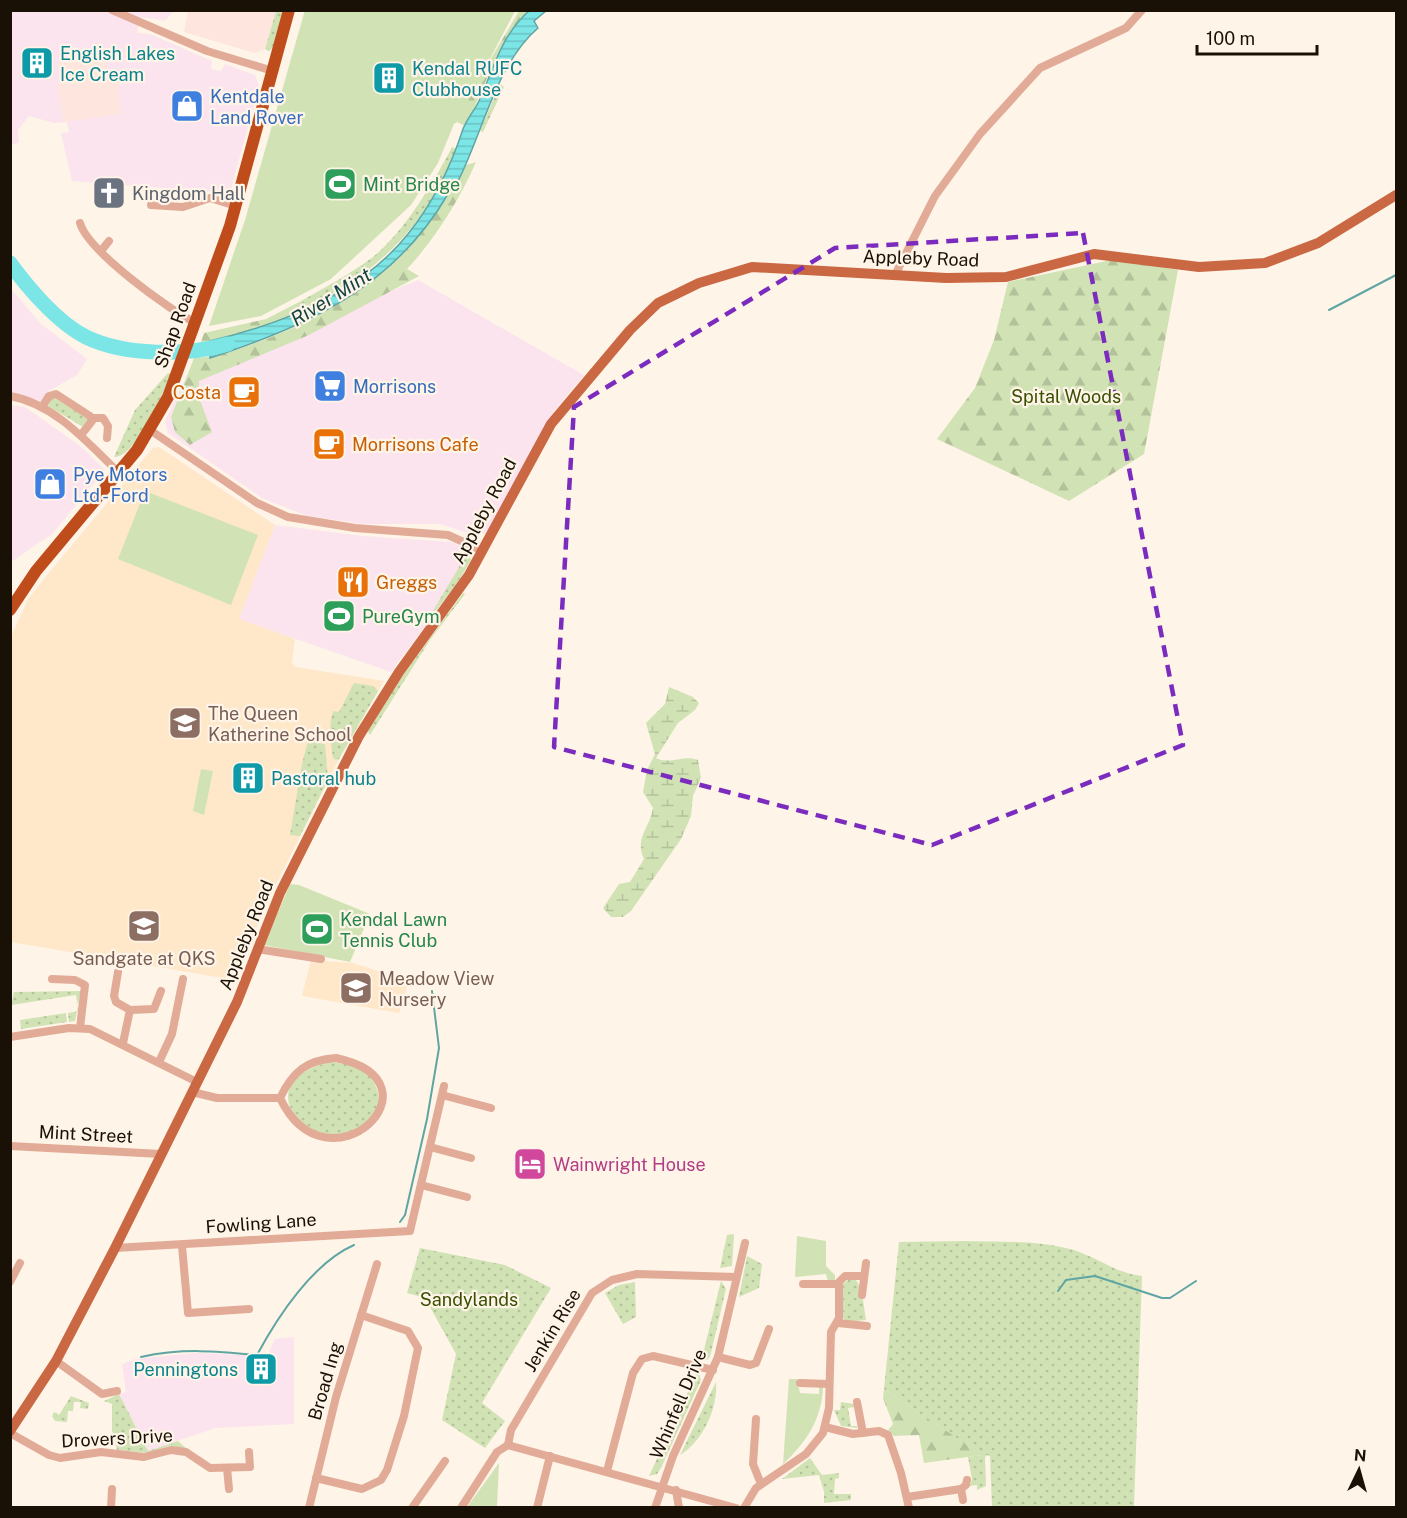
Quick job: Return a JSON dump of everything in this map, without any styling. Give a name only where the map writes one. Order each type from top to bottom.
[{"type":"highway","name":"Shap Road","points":[[10,610],[36,571],[119,472],[150,430],[182,362],[236,206],[289,10]]},
{"type":"main road","name":"Appleby Road","points":[[10,1432],[56,1360],[115,1248],[237,1002],[257,949],[299,854],[360,736],[399,672],[457,593],[483,550],[551,424],[630,330],[658,303],[699,283],[752,267],[895,275],[1006,277],[1094,254],[1199,267],[1265,263],[1318,243],[1396,195]]},
{"type":"street","points":[[112,10],[207,51],[273,71]]},
{"type":"street","points":[[895,275],[935,196],[980,134],[1040,68],[1126,28],[1142,10]]},
{"type":"street","points":[[151,205],[183,207],[210,198],[236,206]]},
{"type":"street","points":[[80,223],[86,237],[101,251],[171,311],[196,323]]},
{"type":"street","points":[[101,251],[109,241]]},
{"type":"street","points":[[42,406],[49,396],[56,394],[91,418],[103,418],[108,426],[107,438]]},
{"type":"street","points":[[10,396],[42,406],[81,435],[119,472]]},
{"type":"street","points":[[81,435],[92,421],[91,418]]},
{"type":"street","points":[[150,430],[258,503],[288,518],[355,528],[448,535],[483,550]]},
{"type":"street","points":[[257,949],[321,959]]},
{"type":"street","points":[[118,972],[114,996],[116,1002],[130,1010],[154,1009],[161,991]]},
{"type":"street","points":[[159,1062],[172,1034],[183,978]]},
{"type":"street","points":[[52,979],[75,980],[85,985],[80,1028]]},
{"type":"street","points":[[123,1043],[130,1010]]},
{"type":"street","points":[[10,1037],[80,1028],[100,1033],[123,1043],[217,1098],[280,1098]]},
{"type":"street","points":[[336,1058],[350,1061],[369,1070],[380,1083],[383,1097],[382,1106],[369,1126],[359,1132],[331,1138],[320,1137],[295,1122],[280,1098],[288,1080],[299,1069],[310,1062],[336,1058]]},
{"type":"street","points":[[467,1197],[421,1185],[443,1091],[491,1108]]},
{"type":"street","name":"Mint Street","points":[[10,1146],[160,1154]]},
{"type":"street","points":[[430,1148],[471,1158]]},
{"type":"street","name":"Fowling Lane","points":[[115,1248],[410,1231],[421,1185]]},
{"type":"street","name":"Whinfell Drive","points":[[655,1508],[662,1486],[718,1357],[745,1243]]},
{"type":"street","points":[[182,1245],[188,1313],[249,1309]]},
{"type":"street","points":[[10,1282],[20,1263]]},
{"type":"street","points":[[862,1295],[866,1263]]},
{"type":"street","name":"Broad Ing","points":[[309,1508],[377,1264]]},
{"type":"street","name":"Jenkin Rise","points":[[461,1508],[497,1452],[508,1445],[511,1430],[592,1293],[612,1280],[636,1274],[736,1277]]},
{"type":"street","points":[[744,1508],[752,1492],[761,1484],[811,1450],[825,1427],[831,1332],[838,1323],[839,1284],[845,1276],[863,1276]]},
{"type":"street","points":[[803,1284],[839,1284]]},
{"type":"street","points":[[316,1478],[362,1489],[374,1485],[387,1470],[404,1416],[418,1348],[408,1331],[361,1315]]},
{"type":"street","points":[[838,1323],[867,1326]]},
{"type":"street","points":[[718,1357],[750,1365],[756,1363],[769,1329]]},
{"type":"street","points":[[607,1471],[633,1373],[642,1359],[653,1356],[713,1370]]},
{"type":"street","points":[[56,1360],[102,1394],[117,1391]]},
{"type":"street","points":[[800,1383],[829,1384]]},
{"type":"street","points":[[857,1402],[863,1433]]},
{"type":"street","points":[[756,1419],[753,1464],[761,1484]]},
{"type":"street","points":[[825,1427],[853,1434],[879,1431],[890,1437],[909,1508]]},
{"type":"street","name":"Drovers Drive","points":[[10,1432],[54,1457],[101,1452],[144,1457],[171,1450],[186,1452],[210,1468],[227,1468]]},
{"type":"street","points":[[508,1445],[736,1508]]},
{"type":"street","points":[[229,1489],[227,1468],[250,1467],[249,1452]]},
{"type":"street","points":[[537,1508],[550,1456]]},
{"type":"street","points":[[412,1508],[445,1461]]},
{"type":"street","points":[[907,1497],[961,1489],[966,1485],[967,1480]]},
{"type":"street","points":[[111,1508],[112,1489]]},
{"type":"street","points":[[961,1489],[963,1500]]},
{"type":"street","points":[[676,1490],[679,1508]]},
{"type":"highlighted area","points":[[1083,233],[1183,745],[932,845],[554,747],[574,407],[835,248]]},
{"type":"shaded area","name":"Kentdale Land Rover","points":[[10,11],[174,11],[165,21],[140,17],[137,33],[150,34],[212,61],[211,69],[221,71],[225,64],[255,75],[259,87],[230,193],[72,181],[61,133],[69,132],[67,122],[54,123],[29,116],[18,130],[19,143],[11,144]]},
{"type":"shaded area","points":[[188,11],[276,11],[265,49],[255,53],[184,32]]},
{"type":"shaded area","points":[[106,56],[107,70],[119,70],[119,99],[122,114],[63,122],[58,89],[59,61]]},
{"type":"shaded area","points":[[418,280],[584,375],[554,411],[487,533],[475,535],[439,524],[365,524],[307,516],[262,498],[168,433],[165,421],[187,375]]},
{"type":"shaded area","points":[[10,288],[41,324],[87,359],[77,375],[49,391],[42,401],[11,394]]},
{"type":"shaded area","points":[[11,405],[25,407],[83,448],[105,470],[52,534],[11,562]]},
{"type":"shaded area","name":"The Queen Katherine School","points":[[159,447],[275,525],[239,619],[295,639],[292,663],[296,667],[384,681],[342,753],[266,904],[235,980],[11,942],[11,637],[28,599],[153,448]]},
{"type":"shaded area","points":[[275,525],[363,536],[452,542],[464,548],[471,560],[456,585],[391,672],[238,619]]},
{"type":"shaded area","name":"Meadow View Nursery","points":[[311,960],[353,963],[409,981],[399,1013],[302,996]]},
{"type":"shaded area","points":[[294,1337],[294,1424],[215,1428],[148,1451],[119,1394],[126,1392],[122,1364],[135,1359],[196,1353],[267,1356],[275,1339]]},
{"type":"green space","name":"Mint Bridge","points":[[305,10],[515,11],[454,124],[438,163],[411,205],[331,279],[261,316],[209,326],[245,220]]},
{"type":"green space","points":[[276,11],[283,11],[273,48],[269,51],[265,49]]},
{"type":"green space","points":[[519,11],[530,11],[508,36],[500,50],[465,126],[457,122],[468,97]]},
{"type":"green space","points":[[500,84],[504,87],[483,132],[480,131]]},
{"type":"green space","points":[[452,147],[456,149],[445,176],[415,223],[396,244],[376,264],[353,281],[304,309],[301,301],[338,280],[385,247],[427,191]]},
{"type":"green space","points":[[476,162],[446,218],[407,269],[419,276],[309,335],[199,381],[198,395],[212,432],[190,445],[175,432],[171,417],[194,358],[228,352],[261,341],[337,305],[382,272],[402,254],[442,205],[463,166]]},
{"type":"green space","name":"Spital Woods","points":[[1116,259],[1178,270],[1144,454],[1069,501],[937,439],[975,388],[994,340],[1008,282]]},
{"type":"green space","points":[[301,301],[304,309],[279,320],[241,333],[201,342],[204,333],[266,319]]},
{"type":"green space","points":[[168,373],[171,374],[162,395],[140,436],[131,447],[114,457],[135,410]]},
{"type":"green space","points":[[55,398],[88,420],[83,427],[48,406],[51,399]]},
{"type":"green space","points":[[145,491],[258,535],[231,605],[118,559]]},
{"type":"green space","points":[[468,552],[471,560],[456,585],[425,624]]},
{"type":"green space","points":[[463,593],[465,594],[430,640],[370,735],[368,732],[390,693]]},
{"type":"green space","points":[[354,683],[373,686],[378,691],[339,759],[336,760],[333,758],[331,717],[333,711],[339,712]]},
{"type":"green space","points":[[669,687],[693,697],[699,703],[695,710],[678,723],[656,758],[698,760],[701,778],[693,796],[691,816],[681,839],[631,911],[623,917],[611,917],[603,908],[619,884],[630,882],[644,859],[641,852],[642,839],[653,808],[643,792],[647,770],[655,754],[646,723],[665,704]]},
{"type":"green space","points":[[308,741],[325,744],[328,780],[300,836],[290,835],[302,764]]},
{"type":"green space","points":[[201,769],[213,771],[204,815],[193,811]]},
{"type":"green space","name":"Kendal Lawn Tennis Club","points":[[290,884],[299,885],[370,914],[350,962],[264,945]]},
{"type":"green space","points":[[81,991],[78,1006],[76,995],[11,1005],[14,992]]},
{"type":"green space","points":[[77,1011],[75,1021],[69,1022],[68,1013]]},
{"type":"green space","points":[[66,1013],[67,1022],[21,1029],[20,1020]]},
{"type":"green space","points":[[330,1062],[348,1065],[365,1072],[373,1082],[378,1094],[378,1106],[372,1118],[352,1131],[331,1134],[312,1129],[297,1118],[289,1103],[290,1087],[303,1073]]},
{"type":"green space","points":[[734,1234],[732,1266],[720,1268],[727,1235]]},
{"type":"green space","points":[[797,1236],[826,1241],[826,1266],[835,1275],[835,1280],[828,1282],[826,1274],[795,1277]]},
{"type":"green space","points":[[899,1242],[1019,1242],[1060,1247],[1083,1253],[1115,1269],[1142,1276],[1134,1507],[992,1507],[990,1456],[986,1455],[985,1459],[986,1486],[977,1490],[977,1485],[970,1486],[972,1479],[968,1457],[981,1455],[884,1389]]},
{"type":"green space","name":"Sandylands","points":[[420,1248],[505,1265],[551,1288],[482,1403],[505,1421],[485,1448],[442,1420],[456,1354],[425,1298],[407,1293]]},
{"type":"green space","points":[[747,1256],[762,1264],[759,1288],[739,1297]]},
{"type":"green space","points":[[848,1280],[856,1280],[858,1284],[866,1320],[845,1322],[842,1285]]},
{"type":"green space","points":[[721,1281],[726,1289],[710,1357],[707,1360],[702,1358]]},
{"type":"green space","points":[[635,1282],[636,1317],[623,1324],[605,1293],[619,1285]]},
{"type":"green space","points":[[698,1370],[701,1380],[661,1468],[657,1474],[649,1476]]},
{"type":"green space","points":[[789,1379],[797,1379],[800,1393],[819,1394],[819,1387],[823,1387],[820,1410],[811,1430],[799,1448],[783,1464]]},
{"type":"green space","points":[[716,1382],[712,1413],[696,1441],[680,1455]]},
{"type":"green space","points":[[884,1389],[982,1455],[924,1463],[919,1435],[894,1436],[888,1430],[893,1424],[883,1398]]},
{"type":"green space","points":[[119,1394],[148,1451],[178,1441],[188,1450],[169,1446],[149,1453],[117,1450],[112,1430],[112,1404],[104,1401]]},
{"type":"green space","points":[[71,1396],[89,1403],[88,1409],[80,1408],[81,1402],[74,1402],[73,1411],[68,1411],[67,1422],[55,1421],[52,1416],[54,1412],[59,1415]]},
{"type":"green space","points":[[841,1402],[854,1404],[855,1407],[848,1408],[851,1426],[858,1426],[857,1428],[841,1426],[834,1410],[840,1410]]},
{"type":"green space","points":[[810,1458],[822,1475],[839,1473],[839,1478],[835,1479],[834,1494],[851,1494],[851,1500],[824,1503],[824,1492],[819,1475],[782,1479]]},
{"type":"green space","points":[[499,1463],[497,1507],[467,1507]]},
{"type":"water","points":[[530,10],[546,11],[534,21],[538,28],[524,43],[501,79],[459,179],[426,226],[402,254],[346,299],[314,317],[246,346],[210,358],[210,341],[265,325],[318,303],[344,289],[389,255],[408,234],[433,197],[505,41]]},
{"type":"waterway","name":"River Mint","points":[[10,263],[54,314],[75,331],[102,343],[119,348],[156,352],[194,351],[228,344]]},
{"type":"waterway","points":[[1329,310],[1396,275]]},
{"type":"waterway","points":[[400,1222],[405,1215],[427,1119],[439,1048],[432,991]]},
{"type":"waterway","points":[[141,1357],[185,1351],[257,1355],[286,1308],[311,1277],[324,1264],[354,1245]]},
{"type":"waterway","points":[[1058,1291],[1066,1280],[1095,1276],[1162,1298],[1170,1298],[1196,1281]]},
{"type":"place","name":"English Lakes Ice Cream","points":[[37,63]]},
{"type":"place","name":"Kendal RUFC Clubhouse","points":[[389,78]]},
{"type":"place","name":"Kentdale Land Rover","points":[[187,106]]},
{"type":"place","name":"Mint Bridge","points":[[340,184]]},
{"type":"place","name":"Kingdom Hall","points":[[109,193]]},
{"type":"place","name":"Morrisons","points":[[330,386]]},
{"type":"place","name":"Costa","points":[[244,392]]},
{"type":"place","name":"Morrisons Cafe","points":[[329,444]]},
{"type":"place","name":"Pye Motors Ltd - Ford","points":[[50,484]]},
{"type":"place","name":"Greggs","points":[[353,582]]},
{"type":"place","name":"PureGym","points":[[339,616]]},
{"type":"place","name":"The Queen Katherine School","points":[[185,723]]},
{"type":"place","name":"Pastoral hub","points":[[248,778]]},
{"type":"place","name":"Sandgate at QKS","points":[[144,926]]},
{"type":"place","name":"Kendal Lawn Tennis Club","points":[[317,929]]},
{"type":"place","name":"Meadow View Nursery","points":[[356,988]]},
{"type":"place","name":"Wainwright House","points":[[530,1164]]},
{"type":"place","name":"Penningtons","points":[[261,1369]]}]
